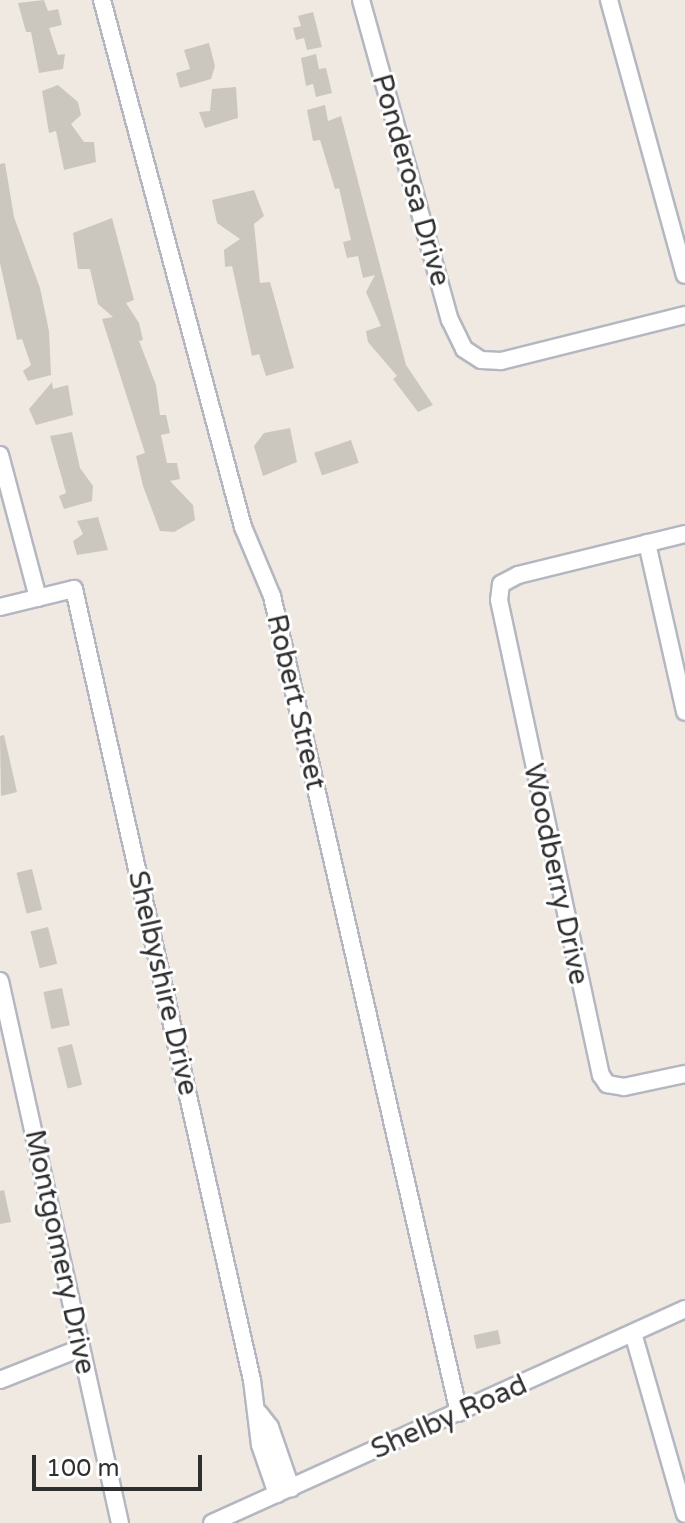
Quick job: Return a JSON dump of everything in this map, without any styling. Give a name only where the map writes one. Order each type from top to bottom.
[{"type":"street","name":"Robert Street","points":[[102,0],[243,527],[272,596],[459,1413]]},
{"type":"street","name":"Ponderosa Drive","points":[[361,0],[450,320],[470,355],[501,361],[685,315]]},
{"type":"street","points":[[609,0],[685,275]]},
{"type":"street","points":[[0,455],[38,598],[0,607]]},
{"type":"street","points":[[685,534],[647,543],[685,712]]},
{"type":"street","name":"Woodberry Drive","points":[[647,543],[518,575],[501,584],[509,656],[601,1075],[607,1084],[624,1087],[685,1074]]},
{"type":"street","name":"Shelbyshire Drive","points":[[38,598],[74,589],[259,1413],[270,1427],[284,1491]]},
{"type":"street","name":"Montgomery Drive","points":[[0,981],[120,1523]]},
{"type":"street","name":"Shelby Road","points":[[219,1521],[242,1517],[284,1491],[685,1309]]},
{"type":"street","points":[[633,1333],[685,1514]]},
{"type":"street","points":[[0,1380],[81,1348]]},
{"type":"building","points":[[44,0],[48,11],[58,9],[62,25],[49,28],[58,55],[65,54],[63,69],[39,73],[31,32],[26,32],[18,3]]},
{"type":"building","points":[[313,12],[322,47],[307,50],[304,38],[296,40],[293,28],[301,26],[298,16]]},
{"type":"building","points":[[209,43],[215,66],[211,79],[180,88],[176,73],[190,69],[184,50]]},
{"type":"building","points":[[316,54],[319,69],[326,68],[332,93],[316,97],[313,84],[306,86],[301,58]]},
{"type":"building","points":[[58,85],[78,102],[81,115],[71,124],[84,142],[94,142],[96,162],[64,170],[56,131],[49,133],[42,91]]},
{"type":"building","points":[[236,87],[238,118],[205,128],[199,112],[210,111],[212,89]]},
{"type":"building","points":[[325,105],[328,121],[341,116],[406,365],[433,405],[418,412],[393,379],[397,376],[368,342],[366,331],[381,326],[366,292],[375,275],[363,278],[358,256],[347,258],[343,242],[351,240],[339,188],[335,189],[320,140],[313,141],[307,110]]},
{"type":"building","points":[[5,163],[14,217],[40,288],[49,331],[51,375],[28,381],[23,371],[31,365],[22,339],[17,340],[0,263],[0,164]]},
{"type":"building","points":[[254,190],[264,216],[254,224],[260,283],[270,282],[294,368],[266,376],[259,354],[252,356],[232,266],[225,267],[224,250],[240,239],[217,223],[212,200]]},
{"type":"building","points":[[112,218],[134,300],[126,303],[139,323],[143,340],[139,341],[156,385],[160,415],[166,415],[170,433],[161,435],[167,463],[177,463],[180,479],[170,481],[193,505],[195,520],[174,532],[160,531],[143,486],[136,456],[145,453],[102,319],[113,317],[98,304],[90,269],[78,269],[73,233]]},
{"type":"building","points":[[52,382],[53,389],[68,385],[73,415],[36,425],[29,409]]},
{"type":"building","points":[[290,428],[297,462],[263,476],[254,446],[264,433]]},
{"type":"building","points":[[72,432],[80,468],[93,486],[92,501],[64,509],[59,496],[66,493],[50,436]]},
{"type":"building","points":[[351,440],[359,463],[322,475],[314,453]]},
{"type":"building","points":[[98,517],[108,550],[77,555],[73,541],[83,534],[77,521]]},
{"type":"building","points":[[4,735],[17,792],[1,796],[0,736]]},
{"type":"building","points":[[32,869],[42,910],[27,914],[16,873]]},
{"type":"building","points":[[48,927],[57,964],[40,968],[31,931]]},
{"type":"building","points":[[62,988],[70,1025],[51,1029],[43,992]]},
{"type":"building","points":[[72,1044],[82,1085],[68,1088],[57,1048]]},
{"type":"building","points":[[4,1190],[11,1222],[0,1224],[0,1191]]},
{"type":"building","points":[[498,1330],[501,1344],[476,1349],[474,1335]]}]
